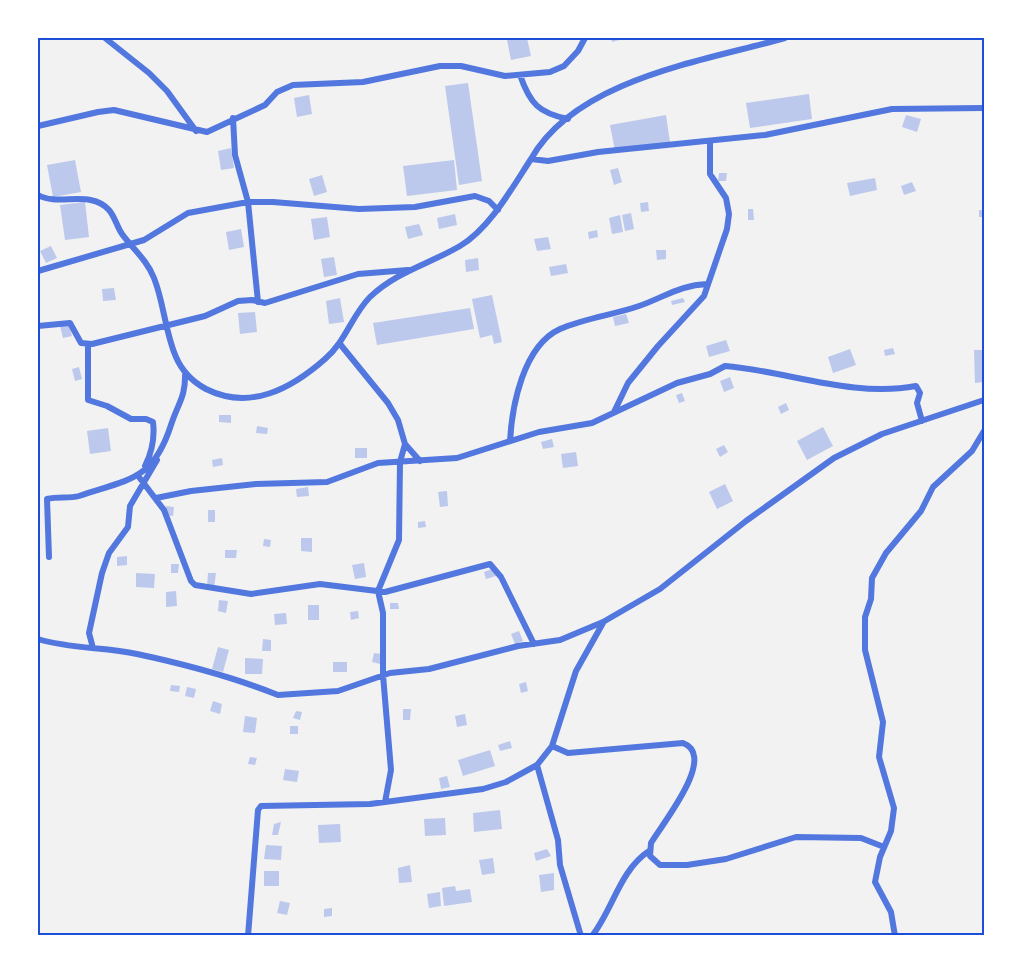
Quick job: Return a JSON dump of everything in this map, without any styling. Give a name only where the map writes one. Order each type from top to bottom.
[{"type":"street","points":[[105,38],[168,91],[197,131]]},
{"type":"street","points":[[38,126],[98,111],[114,110],[154,118],[197,131],[215,130],[233,118],[265,105],[278,92],[293,85],[363,82],[440,66],[461,66],[505,76],[558,70],[578,51],[585,38]]},
{"type":"street","points":[[38,195],[46,201],[77,199],[100,203],[110,211],[123,236],[132,245],[154,279],[175,356],[185,372],[202,386],[217,394],[236,398],[263,396],[303,376],[340,344],[367,300],[385,283],[462,245],[498,210],[551,130],[626,83],[785,38]]},
{"type":"street","points":[[520,75],[526,91],[545,114],[568,119]]},
{"type":"street","points":[[531,159],[548,161],[598,152],[710,143],[787,132],[892,109],[984,108]]},
{"type":"street","points":[[233,118],[235,155],[248,202],[258,302]]},
{"type":"street","points":[[614,413],[628,383],[658,346],[698,306],[728,229],[729,214],[726,198],[710,174],[710,143]]},
{"type":"street","points":[[38,271],[100,251],[132,245],[154,235],[166,224],[188,213],[248,202],[359,209],[415,207],[475,196],[489,201],[498,210]]},
{"type":"street","points":[[38,326],[70,323],[79,340],[88,344],[206,316],[238,301],[270,302],[358,274],[408,270]]},
{"type":"street","points":[[510,441],[512,412],[517,391],[534,356],[553,333],[577,323],[641,305],[687,285],[708,284]]},
{"type":"street","points":[[88,344],[88,400],[107,406],[131,419],[146,419],[153,422],[155,434],[150,457],[130,506],[128,527],[109,553],[102,573],[89,633],[93,648]]},
{"type":"street","points":[[340,344],[393,411],[405,444],[420,461]]},
{"type":"street","points":[[156,498],[191,491],[256,484],[327,482],[378,463],[457,458],[539,432],[592,423],[677,383],[710,374],[725,366],[852,387],[890,389],[916,386],[920,393],[917,403],[922,421]]},
{"type":"street","points":[[49,557],[47,499],[80,496],[140,480],[153,469],[185,391],[185,372]]},
{"type":"street","points":[[185,391],[202,386]]},
{"type":"street","points":[[38,639],[66,647],[136,653],[214,673],[278,695],[338,691],[383,675],[429,669],[560,640],[603,622],[660,589],[746,521],[834,458],[882,434],[984,400]]},
{"type":"street","points":[[895,936],[891,912],[875,882],[884,847],[891,831],[893,802],[879,757],[884,722],[865,650],[865,617],[871,599],[872,578],[886,553],[921,511],[933,487],[972,451],[984,431]]},
{"type":"street","points":[[385,802],[391,770],[383,675],[383,613],[378,591],[399,540],[400,462],[405,444]]},
{"type":"street","points":[[140,480],[156,498],[195,585],[251,594],[320,584],[378,591],[396,590],[490,564],[501,577],[534,644]]},
{"type":"street","points":[[248,936],[253,852],[258,810],[261,806],[385,802],[483,789],[506,782],[537,765],[552,746],[576,671],[603,622]]},
{"type":"street","points":[[552,746],[568,753],[683,743],[693,749],[696,760],[692,776],[651,843],[650,851],[656,864],[670,867],[726,859],[796,837],[861,838],[884,847]]},
{"type":"street","points":[[537,765],[558,840],[560,866],[581,936]]},
{"type":"street","points":[[592,936],[607,915],[629,871],[650,851]]},
{"type":"building","points":[[527,38],[531,56],[511,60],[507,40]]},
{"type":"building","points":[[611,38],[623,38],[623,39],[612,42]]},
{"type":"building","points":[[468,83],[482,181],[459,185],[445,86]]},
{"type":"building","points":[[809,94],[812,119],[750,128],[746,103]]},
{"type":"building","points":[[309,95],[312,114],[297,117],[294,98]]},
{"type":"building","points":[[666,115],[670,142],[615,151],[610,125]]},
{"type":"building","points":[[906,115],[921,119],[917,132],[902,127]]},
{"type":"building","points":[[231,148],[234,168],[221,170],[218,151]]},
{"type":"building","points":[[75,160],[81,192],[53,197],[47,165]]},
{"type":"building","points":[[454,160],[457,190],[407,196],[403,166]]},
{"type":"building","points":[[618,168],[622,182],[614,185],[610,170]]},
{"type":"building","points":[[719,173],[727,173],[726,181],[718,181]]},
{"type":"building","points":[[322,175],[327,192],[314,196],[309,179]]},
{"type":"building","points":[[875,178],[877,190],[850,196],[847,183]]},
{"type":"building","points":[[912,182],[916,191],[904,195],[901,186]]},
{"type":"building","points":[[85,202],[89,237],[65,240],[60,205]]},
{"type":"building","points":[[648,202],[649,211],[641,212],[640,203]]},
{"type":"building","points":[[748,209],[753,209],[754,220],[748,220]]},
{"type":"building","points":[[979,210],[984,210],[984,217],[979,217]]},
{"type":"building","points":[[631,213],[634,229],[625,231],[622,215]]},
{"type":"building","points":[[455,214],[457,225],[439,229],[437,218]]},
{"type":"building","points":[[620,215],[623,232],[612,234],[609,218]]},
{"type":"building","points":[[327,217],[330,237],[314,240],[311,219]]},
{"type":"building","points":[[419,224],[423,235],[408,239],[405,227]]},
{"type":"building","points":[[241,229],[244,247],[229,250],[226,232]]},
{"type":"building","points":[[597,230],[598,237],[589,239],[588,232]]},
{"type":"building","points":[[548,237],[551,249],[537,251],[534,239]]},
{"type":"building","points":[[51,246],[57,258],[46,263],[40,251]]},
{"type":"building","points":[[656,250],[666,250],[666,259],[657,260]]},
{"type":"building","points":[[334,257],[337,275],[324,277],[321,259]]},
{"type":"building","points":[[478,258],[479,270],[466,272],[465,260]]},
{"type":"building","points":[[566,264],[568,273],[551,276],[549,267]]},
{"type":"building","points":[[114,288],[116,300],[103,301],[102,289]]},
{"type":"building","points":[[492,295],[502,342],[494,344],[492,335],[480,338],[472,299]]},
{"type":"building","points":[[340,298],[344,322],[329,324],[326,301]]},
{"type":"building","points":[[683,298],[685,302],[672,305],[671,301]]},
{"type":"building","points":[[470,308],[474,329],[377,345],[373,323]]},
{"type":"building","points":[[255,312],[257,332],[240,334],[238,313]]},
{"type":"building","points":[[626,314],[629,323],[615,326],[613,317]]},
{"type":"building","points":[[69,324],[72,336],[63,338],[60,326]]},
{"type":"building","points":[[726,340],[730,351],[709,357],[706,346]]},
{"type":"building","points":[[893,348],[895,354],[885,356],[884,350]]},
{"type":"building","points":[[850,349],[856,365],[833,373],[828,357]]},
{"type":"building","points":[[974,350],[984,350],[984,382],[975,383]]},
{"type":"building","points":[[79,367],[82,379],[75,381],[72,369]]},
{"type":"building","points":[[730,377],[734,388],[724,392],[720,381]]},
{"type":"building","points":[[682,393],[685,401],[679,403],[676,395]]},
{"type":"building","points":[[786,403],[789,410],[781,414],[778,407]]},
{"type":"building","points":[[219,415],[231,415],[231,423],[219,422]]},
{"type":"building","points":[[257,426],[268,428],[267,434],[256,433]]},
{"type":"building","points":[[823,427],[833,446],[807,460],[797,441]]},
{"type":"building","points":[[108,428],[111,451],[90,454],[87,431]]},
{"type":"building","points":[[552,439],[554,447],[543,449],[541,442]]},
{"type":"building","points":[[724,445],[728,452],[720,457],[716,449]]},
{"type":"building","points":[[355,448],[367,448],[367,458],[355,458]]},
{"type":"building","points":[[576,452],[578,466],[563,468],[561,454]]},
{"type":"building","points":[[222,458],[223,465],[213,467],[212,460]]},
{"type":"building","points":[[725,484],[733,501],[717,509],[709,492]]},
{"type":"building","points":[[308,487],[309,496],[297,497],[296,489]]},
{"type":"building","points":[[447,491],[448,506],[440,507],[438,492]]},
{"type":"building","points":[[166,506],[174,507],[173,516],[165,515]]},
{"type":"building","points":[[208,510],[215,510],[215,522],[208,522]]},
{"type":"building","points":[[425,521],[426,527],[418,528],[418,522]]},
{"type":"building","points":[[301,538],[312,538],[312,552],[301,551]]},
{"type":"building","points":[[264,539],[271,540],[270,547],[263,546]]},
{"type":"building","points":[[225,550],[237,550],[236,558],[225,558]]},
{"type":"building","points":[[127,556],[127,565],[117,566],[117,557]]},
{"type":"building","points":[[364,563],[366,577],[355,579],[352,565]]},
{"type":"building","points":[[171,564],[179,564],[178,573],[171,573]]},
{"type":"building","points":[[494,568],[496,576],[486,579],[484,572]]},
{"type":"building","points":[[136,573],[155,574],[154,588],[136,587]]},
{"type":"building","points":[[208,573],[216,573],[214,588],[207,587]]},
{"type":"building","points":[[176,591],[177,606],[166,607],[166,592]]},
{"type":"building","points":[[219,600],[228,601],[226,613],[218,611]]},
{"type":"building","points":[[390,603],[398,603],[399,609],[390,609]]},
{"type":"building","points":[[308,605],[319,605],[319,620],[308,620]]},
{"type":"building","points":[[358,611],[359,618],[351,620],[350,612]]},
{"type":"building","points":[[286,613],[287,624],[275,625],[274,614]]},
{"type":"building","points":[[519,631],[523,641],[515,644],[511,634]]},
{"type":"building","points":[[263,639],[271,640],[271,651],[262,651]]},
{"type":"building","points":[[218,647],[229,650],[223,672],[212,669]]},
{"type":"building","points":[[374,653],[382,654],[380,664],[372,662]]},
{"type":"building","points":[[245,658],[263,659],[262,674],[245,674]]},
{"type":"building","points":[[333,662],[347,662],[347,672],[333,672]]},
{"type":"building","points":[[526,682],[528,691],[521,693],[519,684]]},
{"type":"building","points":[[171,685],[180,686],[179,692],[170,691]]},
{"type":"building","points":[[187,687],[196,689],[194,698],[185,696]]},
{"type":"building","points":[[213,701],[222,704],[220,714],[210,711]]},
{"type":"building","points":[[403,709],[411,709],[410,720],[403,720]]},
{"type":"building","points":[[296,711],[302,712],[300,720],[293,718]]},
{"type":"building","points":[[465,714],[467,725],[457,727],[455,716]]},
{"type":"building","points":[[245,716],[257,718],[255,733],[243,732]]},
{"type":"building","points":[[290,726],[298,726],[298,734],[290,734]]},
{"type":"building","points":[[510,741],[512,748],[500,751],[498,745]]},
{"type":"building","points":[[490,750],[495,766],[463,776],[458,760]]},
{"type":"building","points":[[250,757],[257,758],[255,765],[248,764]]},
{"type":"building","points":[[285,769],[299,771],[297,782],[283,780]]},
{"type":"building","points":[[447,776],[450,787],[441,789],[439,778]]},
{"type":"building","points":[[500,810],[502,829],[474,832],[473,813]]},
{"type":"building","points":[[445,818],[446,835],[425,836],[424,819]]},
{"type":"building","points":[[281,822],[278,835],[272,835],[274,824]]},
{"type":"building","points":[[340,824],[341,842],[319,843],[318,825]]},
{"type":"building","points":[[266,845],[282,846],[281,860],[264,859]]},
{"type":"building","points":[[547,849],[551,856],[536,861],[534,853]]},
{"type":"building","points":[[493,858],[495,873],[482,875],[479,860]]},
{"type":"building","points":[[410,865],[412,882],[399,883],[398,868]]},
{"type":"building","points":[[264,871],[279,871],[279,886],[264,886]]},
{"type":"building","points":[[554,873],[554,890],[541,892],[539,875]]},
{"type":"building","points":[[455,886],[456,891],[470,889],[472,902],[444,906],[442,888]]},
{"type":"building","points":[[440,892],[441,906],[429,908],[427,894]]},
{"type":"building","points":[[280,901],[290,903],[287,915],[277,913]]},
{"type":"building","points":[[332,908],[332,916],[324,917],[324,909]]}]
